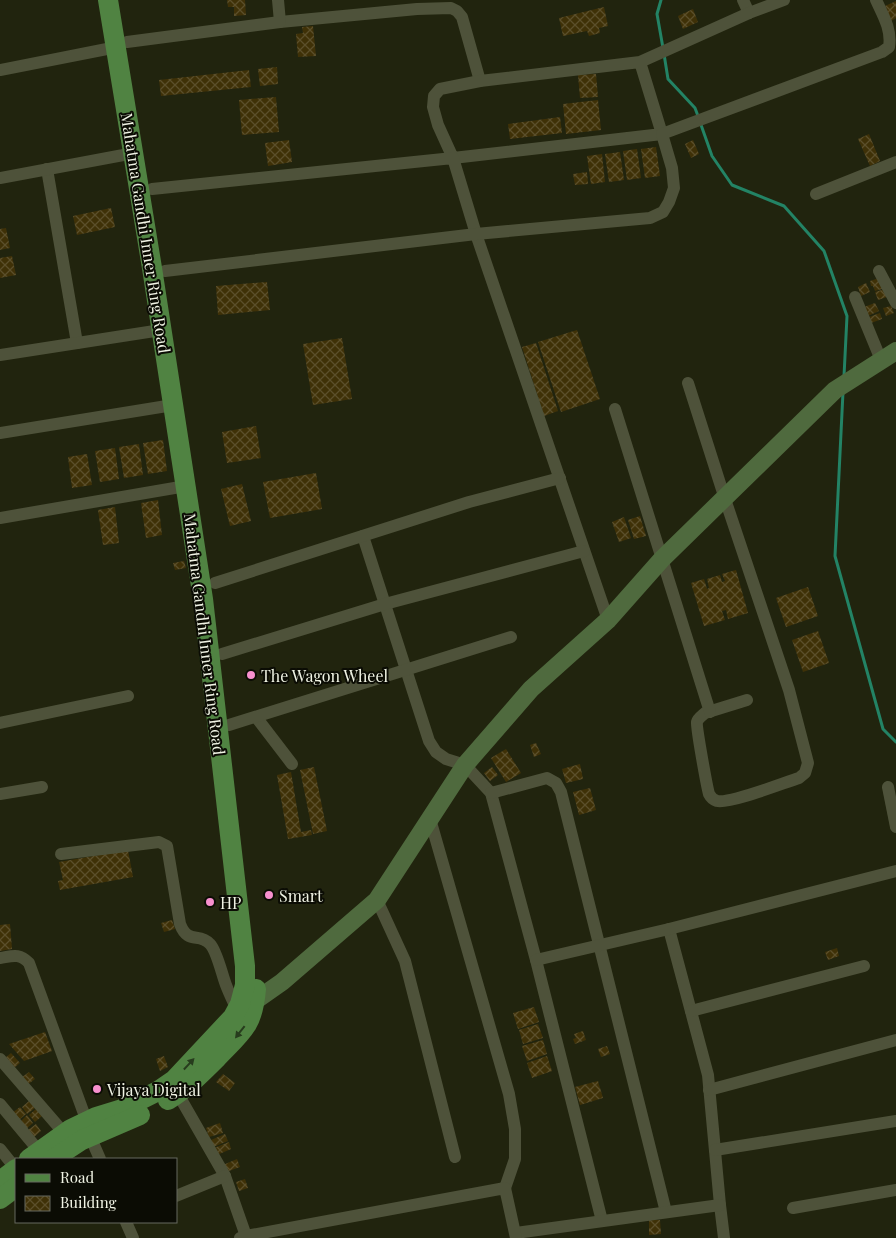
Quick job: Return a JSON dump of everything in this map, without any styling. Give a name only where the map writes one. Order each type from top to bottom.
[{"type":"main road","name":"Mahatma Gandhi Inner Ring Road","points":[[40,1157],[82,1140],[88,1129],[158,1091],[174,1080],[244,1005],[256,967],[215,583],[152,190],[122,45],[108,0]]},
{"type":"main road","name":"Mahatma Gandhi Inner Ring Road","points":[[40,1157],[64,1133],[71,1129],[88,1129],[136,1117],[178,1094],[197,1078],[238,1036],[248,1022],[244,1005],[244,956],[203,599],[134,153],[122,45],[120,0]]},
{"type":"main road","points":[[0,1181],[15,1170]]},
{"type":"main road","points":[[0,1199],[15,1187]]},
{"type":"street","points":[[278,0],[280,22]]},
{"type":"street","points":[[744,0],[749,13]]},
{"type":"street","points":[[608,620],[476,234],[454,158],[438,125],[433,107],[434,96],[440,89],[480,81],[640,62],[749,13],[784,0]]},
{"type":"street","points":[[152,190],[662,134],[882,52],[889,46],[890,38],[888,27],[876,0]]},
{"type":"street","points":[[0,70],[122,45],[280,22],[417,9],[451,8],[462,17],[480,81]]},
{"type":"street","points":[[165,271],[476,234],[650,218],[662,212],[669,202],[674,188],[672,168],[640,62]]},
{"type":"street","points":[[0,178],[134,153]]},
{"type":"street","points":[[816,194],[896,162]]},
{"type":"street","points":[[47,170],[77,343]]},
{"type":"street","points":[[879,271],[896,303]]},
{"type":"street","points":[[854,298],[881,360]]},
{"type":"street","points":[[0,355],[162,330]]},
{"type":"street","points":[[62,854],[159,842],[167,846],[183,932],[189,936],[204,939],[212,946],[226,986],[244,1005],[282,982],[377,900],[465,765],[531,689],[608,620],[662,559],[835,390],[896,350]]},
{"type":"street","points":[[688,383],[789,690],[808,763],[805,773],[798,778],[735,799],[723,802],[715,801],[710,796],[697,722],[705,713],[747,700]]},
{"type":"street","points":[[0,433],[173,405]]},
{"type":"street","points":[[615,409],[710,712]]},
{"type":"street","points":[[215,583],[469,502],[560,478]]},
{"type":"street","points":[[0,518],[186,486]]},
{"type":"street","points":[[363,536],[430,741],[436,752],[446,759],[465,765],[491,793],[536,960],[602,1221]]},
{"type":"street","points":[[222,654],[385,604],[584,551]]},
{"type":"street","points":[[229,725],[511,637]]},
{"type":"street","points":[[0,723],[128,696]]},
{"type":"street","points":[[256,717],[292,764]]},
{"type":"street","points":[[491,793],[547,778],[556,783],[561,792],[666,1212]]},
{"type":"street","points":[[0,794],[42,787]]},
{"type":"street","points":[[888,787],[896,827]]},
{"type":"street","points":[[430,819],[509,1094],[515,1129],[515,1159],[505,1188],[516,1235],[720,1205]]},
{"type":"street","points":[[536,960],[668,929],[896,871]]},
{"type":"street","points":[[377,900],[405,961],[455,1157]]},
{"type":"street","points":[[668,929],[708,1075],[724,1238]]},
{"type":"street","points":[[0,958],[13,956],[23,958],[29,964],[100,1158]]},
{"type":"street","points":[[691,1011],[864,966]]},
{"type":"street","points":[[709,1090],[896,1040]]},
{"type":"street","points":[[0,1059],[64,1133]]},
{"type":"street","points":[[178,1094],[225,1176],[244,1237],[505,1188]]},
{"type":"street","points":[[0,1104],[40,1157]]},
{"type":"street","points":[[715,1150],[896,1121]]},
{"type":"street","points":[[0,1149],[15,1168]]},
{"type":"street","points":[[178,1195],[225,1176]]},
{"type":"street","points":[[793,1208],[896,1190]]},
{"type":"street","points":[[126,1223],[133,1238]]},
{"type":"building","points":[[227,0],[245,0],[246,15],[234,16],[234,7],[228,7]]},
{"type":"building","points":[[896,1],[896,18],[891,21],[885,6]]},
{"type":"building","points":[[604,7],[608,26],[599,28],[600,33],[589,36],[587,31],[563,36],[559,18]]},
{"type":"building","points":[[693,9],[698,22],[683,29],[678,16]]},
{"type":"building","points":[[313,26],[316,56],[298,57],[296,34],[303,33],[302,27]]},
{"type":"building","points":[[277,67],[278,84],[260,86],[258,69]]},
{"type":"building","points":[[249,70],[251,87],[161,96],[159,80]]},
{"type":"building","points":[[596,74],[598,97],[580,98],[578,75]]},
{"type":"building","points":[[276,97],[279,132],[242,135],[239,100]]},
{"type":"building","points":[[598,100],[601,130],[566,134],[563,104]]},
{"type":"building","points":[[560,117],[562,133],[510,139],[508,124]]},
{"type":"building","points":[[869,134],[880,161],[870,166],[858,139]]},
{"type":"building","points":[[289,140],[292,162],[268,166],[265,143]]},
{"type":"building","points":[[693,140],[699,154],[691,158],[685,144]]},
{"type":"building","points":[[656,147],[660,176],[645,178],[641,149]]},
{"type":"building","points":[[637,149],[641,178],[627,180],[623,151]]},
{"type":"building","points":[[620,152],[624,180],[609,182],[605,154]]},
{"type":"building","points":[[602,154],[605,182],[591,184],[587,156]]},
{"type":"building","points":[[587,172],[588,184],[575,185],[573,174]]},
{"type":"building","points":[[111,208],[115,227],[77,235],[73,216]]},
{"type":"building","points":[[6,228],[10,248],[0,250],[0,229]]},
{"type":"building","points":[[12,256],[16,275],[0,278],[0,258]]},
{"type":"building","points":[[879,278],[882,289],[875,291],[870,281]]},
{"type":"building","points":[[267,282],[270,310],[218,315],[216,286]]},
{"type":"building","points":[[866,283],[870,292],[861,296],[858,287]]},
{"type":"building","points":[[885,289],[887,297],[878,300],[875,292]]},
{"type":"building","points":[[875,303],[879,311],[868,316],[864,307]]},
{"type":"building","points":[[891,306],[894,313],[886,316],[883,308]]},
{"type":"building","points":[[880,313],[882,319],[871,323],[869,317]]},
{"type":"building","points":[[577,330],[600,399],[561,412],[538,342]]},
{"type":"building","points":[[342,338],[352,399],[313,405],[303,344]]},
{"type":"building","points":[[536,343],[558,411],[544,416],[522,347]]},
{"type":"building","points":[[256,426],[261,458],[227,463],[222,432]]},
{"type":"building","points":[[163,440],[167,471],[148,474],[143,443]]},
{"type":"building","points":[[139,444],[143,475],[124,478],[119,447]]},
{"type":"building","points":[[115,448],[119,479],[100,482],[95,451]]},
{"type":"building","points":[[87,454],[92,485],[72,488],[68,457]]},
{"type":"building","points":[[316,473],[322,509],[270,518],[263,482]]},
{"type":"building","points":[[242,484],[251,521],[230,526],[221,489]]},
{"type":"building","points":[[158,500],[162,535],[146,538],[141,503]]},
{"type":"building","points":[[115,507],[119,543],[103,545],[98,510]]},
{"type":"building","points":[[640,516],[646,536],[634,539],[628,520]]},
{"type":"building","points":[[624,517],[631,538],[619,542],[612,522]]},
{"type":"building","points":[[184,561],[186,568],[175,570],[173,563]]},
{"type":"building","points":[[736,570],[748,613],[728,619],[726,610],[722,611],[725,620],[704,626],[691,583],[704,579],[707,589],[709,588],[707,579],[720,575],[722,582],[725,581],[722,574]]},
{"type":"building","points":[[808,587],[818,616],[786,627],[776,598]]},
{"type":"building","points":[[818,631],[829,663],[803,672],[792,640]]},
{"type":"building","points":[[536,743],[541,754],[534,757],[530,745]]},
{"type":"building","points":[[506,749],[521,773],[506,782],[491,758]]},
{"type":"building","points":[[580,764],[583,779],[566,783],[562,769]]},
{"type":"building","points":[[314,767],[327,831],[313,834],[300,770]]},
{"type":"building","points":[[492,767],[498,775],[490,781],[484,773]]},
{"type":"building","points":[[291,772],[301,832],[311,830],[312,835],[288,839],[277,775]]},
{"type":"building","points":[[590,788],[596,810],[579,815],[573,792]]},
{"type":"building","points":[[128,850],[133,877],[60,890],[58,881],[63,880],[59,862]]},
{"type":"building","points":[[172,920],[175,929],[164,932],[161,923]]},
{"type":"building","points":[[10,924],[12,949],[0,951],[0,925]]},
{"type":"building","points":[[837,948],[839,956],[828,960],[825,952]]},
{"type":"building","points":[[534,1007],[539,1022],[518,1029],[513,1013]]},
{"type":"building","points":[[538,1024],[543,1038],[523,1044],[519,1030]]},
{"type":"building","points":[[583,1031],[586,1040],[575,1044],[573,1039],[576,1038],[574,1034]]},
{"type":"building","points":[[45,1032],[52,1051],[24,1061],[9,1044]]},
{"type":"building","points":[[543,1040],[547,1054],[527,1061],[522,1046]]},
{"type":"building","points":[[607,1046],[610,1054],[601,1057],[598,1049]]},
{"type":"building","points":[[11,1053],[20,1063],[14,1068],[5,1058]]},
{"type":"building","points":[[164,1056],[168,1067],[160,1071],[156,1059]]},
{"type":"building","points":[[547,1056],[552,1071],[532,1078],[527,1063]]},
{"type":"building","points":[[29,1072],[35,1079],[27,1085],[21,1078]]},
{"type":"building","points":[[223,1074],[235,1083],[229,1091],[216,1082]]},
{"type":"building","points":[[598,1081],[603,1098],[580,1105],[575,1087]]},
{"type":"building","points":[[29,1101],[35,1108],[27,1114],[22,1107]]},
{"type":"building","points":[[20,1107],[26,1114],[19,1120],[12,1113]]},
{"type":"building","points":[[36,1109],[42,1116],[35,1122],[29,1115]]},
{"type":"building","points":[[27,1115],[33,1123],[26,1129],[20,1122]]},
{"type":"building","points":[[220,1123],[223,1133],[209,1137],[206,1128]]},
{"type":"building","points":[[36,1124],[41,1131],[34,1137],[28,1130]]},
{"type":"building","points":[[225,1134],[228,1141],[213,1147],[211,1140]]},
{"type":"building","points":[[229,1142],[231,1149],[217,1155],[214,1148]]},
{"type":"building","points":[[237,1159],[240,1167],[226,1172],[223,1165]]},
{"type":"building","points":[[245,1179],[248,1188],[239,1191],[236,1182]]},
{"type":"building","points":[[649,1220],[660,1220],[661,1234],[649,1235]]},
{"type":"waterway","points":[[661,0],[657,14],[663,48]]},
{"type":"waterway","points":[[664,54],[668,79],[695,108],[698,116]]},
{"type":"waterway","points":[[700,122],[712,156],[732,185],[784,206],[824,251],[847,316],[844,376]]},
{"type":"waterway","points":[[843,392],[835,556],[883,729],[896,742]]},
{"type":"place","name":"The Wagon Wheel","points":[[251,675]]},
{"type":"place","name":"Smart","points":[[269,895]]},
{"type":"place","name":"HP","points":[[210,902]]},
{"type":"place","name":"Vijaya Digital","points":[[97,1089]]}]
